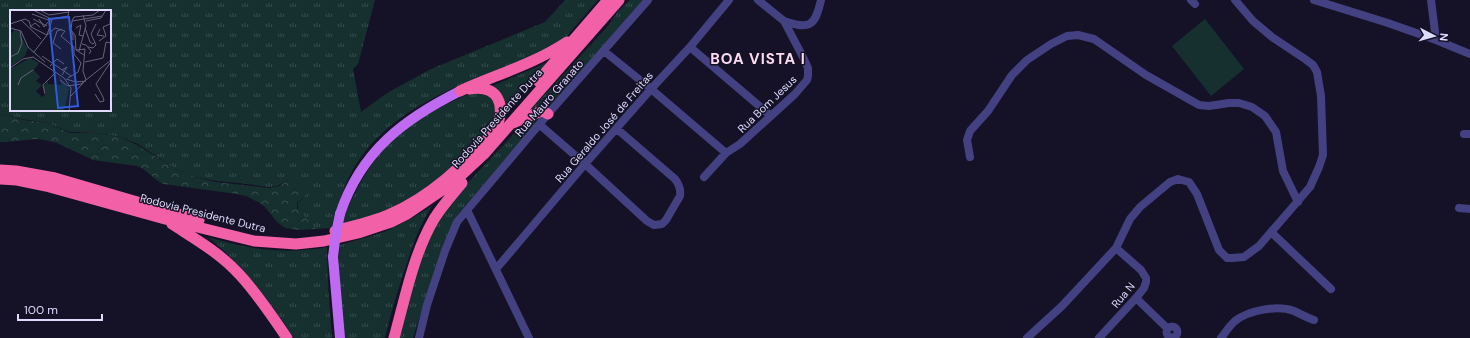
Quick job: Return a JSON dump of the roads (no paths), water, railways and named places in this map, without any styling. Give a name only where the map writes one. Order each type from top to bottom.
[{"type":"highway","name":"Rodovia Presidente Dutra","points":[[0,170],[16,171],[55,178],[255,234],[296,237],[326,233],[358,225],[389,215],[416,200],[454,172],[496,129],[608,0]]},
{"type":"highway","name":"Rodovia Presidente Dutra","points":[[0,178],[46,186],[165,219],[254,241],[296,244],[324,241],[373,228],[407,214],[454,182],[484,154],[619,0]]},
{"type":"highway","points":[[460,91],[488,78],[532,61],[560,47],[578,34]]},
{"type":"highway","points":[[460,91],[474,88],[485,89],[497,97],[500,104],[501,117],[496,129]]},
{"type":"highway","points":[[509,125],[539,112],[543,111],[548,114]]},
{"type":"highway","points":[[394,338],[408,287],[427,233],[446,202],[484,154]]},
{"type":"highway","points":[[165,219],[211,249],[238,273],[255,294],[286,338]]},
{"type":"main road","points":[[340,338],[334,257],[336,233],[340,214],[348,195],[372,154],[389,137],[415,116],[460,91]]},
{"type":"street","name":"Rua Mauro Granato","points":[[419,338],[427,305],[450,237],[457,222],[548,114],[648,0]]},
{"type":"street","name":"Rua Geraldo José de Freitas","points":[[496,269],[585,164],[617,129],[651,88],[690,47],[729,0]]},
{"type":"street","name":"Rua Bom Jesus","points":[[704,177],[726,153],[740,144],[796,94],[807,80],[808,68],[784,21],[758,0]]},
{"type":"street","points":[[784,21],[800,25],[813,22],[817,16],[821,0]]},
{"type":"street","points":[[1027,338],[1062,306],[1116,248],[1130,219],[1140,207],[1164,186],[1178,179],[1189,182],[1197,194],[1219,250],[1227,258],[1244,257],[1250,254],[1310,187],[1320,167],[1323,156],[1321,96],[1317,72],[1305,59],[1272,37],[1253,21],[1235,0]]},
{"type":"street","points":[[1431,0],[1436,40]]},
{"type":"street","points":[[1319,1],[1388,23],[1470,54]]},
{"type":"street","points":[[970,157],[967,140],[970,131],[988,111],[1012,75],[1027,60],[1051,44],[1067,36],[1078,35],[1094,39],[1146,75],[1194,103],[1209,106],[1239,103],[1252,107],[1265,116],[1276,132],[1283,171],[1298,202]]},
{"type":"street","points":[[690,47],[771,116]]},
{"type":"street","points":[[604,51],[651,88],[726,153]]},
{"type":"street","points":[[540,125],[647,221],[654,225],[662,224],[666,220],[680,196],[680,187],[675,179],[617,129]]},
{"type":"street","points":[[1459,208],[1470,209]]},
{"type":"street","points":[[468,210],[529,338]]},
{"type":"street","points":[[1271,232],[1331,289]]},
{"type":"street","name":"Rua N","points":[[1100,338],[1136,298],[1145,285],[1146,278],[1141,270],[1116,248]]},
{"type":"street","points":[[1136,298],[1168,328]]},
{"type":"street","points":[[1221,338],[1230,327],[1245,315],[1269,310],[1289,310],[1314,320]]},
{"type":"district","name":"BOA VISTA I","points":[[758,59]]}]
